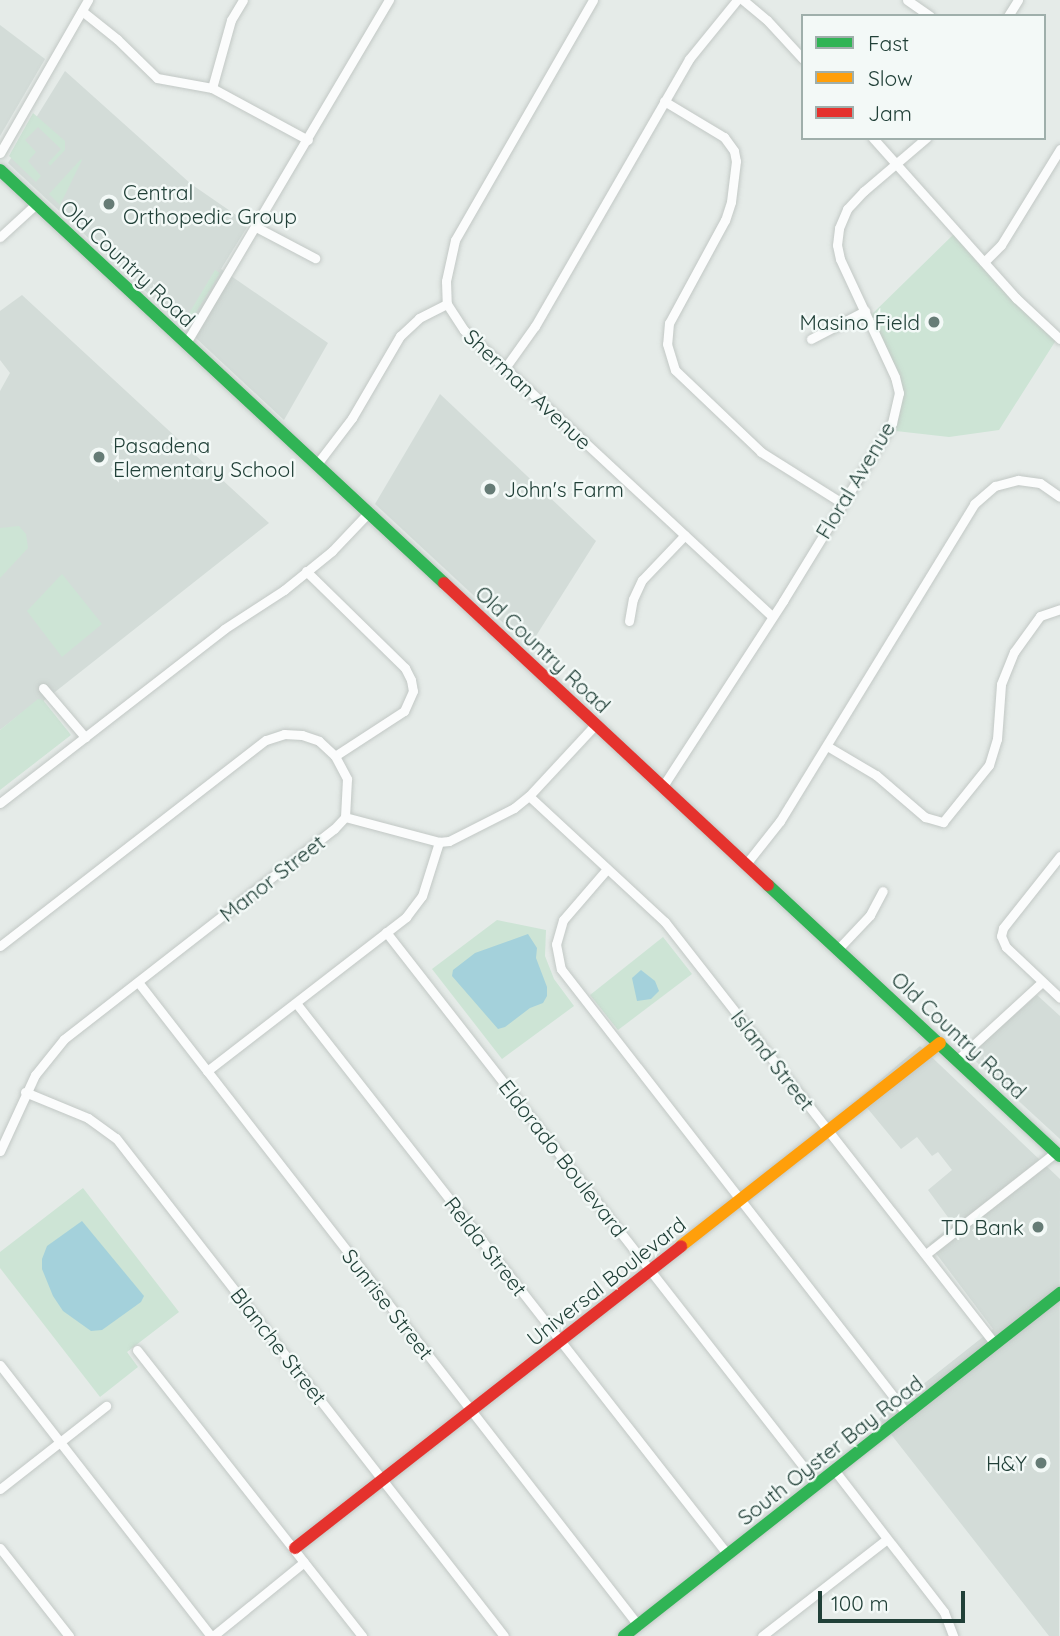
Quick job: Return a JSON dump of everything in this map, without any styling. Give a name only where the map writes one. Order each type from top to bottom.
[{"type":"main road","name":"Old Country Road","points":[[0,170],[1058,1154]]},
{"type":"main road","name":"Universal Boulevard","points":[[295,1548],[940,1044]]},
{"type":"main road","name":"South Oyster Bay Road","points":[[624,1636],[1060,1293]]},
{"type":"street","points":[[0,153],[88,0]]},
{"type":"street","points":[[212,88],[231,20],[243,0]]},
{"type":"street","points":[[186,343],[389,0]]},
{"type":"street","points":[[317,464],[352,418],[400,335],[419,318],[447,304],[446,281],[455,240],[593,0]]},
{"type":"street","points":[[505,368],[535,326],[689,59],[737,0]]},
{"type":"street","points":[[743,0],[767,20],[801,57]]},
{"type":"street","points":[[907,0],[927,14]]},
{"type":"street","points":[[82,11],[117,38],[157,78],[212,88],[308,140]]},
{"type":"street","points":[[664,100],[724,137],[734,151],[736,161],[731,202],[725,220],[668,323],[667,344],[675,370],[761,452],[842,503]]},
{"type":"street","points":[[875,140],[984,262],[1060,340]]},
{"type":"street","name":"Floral Avenue","points":[[663,786],[892,423],[899,393],[883,346],[840,259],[837,245],[839,228],[847,209],[924,140]]},
{"type":"street","points":[[984,262],[1001,245],[1060,149]]},
{"type":"street","points":[[0,237],[36,204]]},
{"type":"street","points":[[256,227],[315,258]]},
{"type":"street","name":"Sherman Avenue","points":[[447,304],[464,330],[772,617]]},
{"type":"street","points":[[811,339],[865,312]]},
{"type":"street","points":[[746,864],[780,821],[983,495],[995,486],[1018,480],[1040,483],[1060,497]]},
{"type":"street","points":[[0,803],[224,629],[332,551],[369,512]]},
{"type":"street","points":[[629,621],[633,599],[642,580],[685,535]]},
{"type":"street","points":[[306,571],[405,668],[411,680],[410,703],[404,711],[335,756]]},
{"type":"street","points":[[827,746],[876,775],[925,817],[943,822],[989,765],[997,739],[1001,684],[1014,652],[1040,615],[1060,609]]},
{"type":"street","points":[[43,688],[85,737]]},
{"type":"street","points":[[0,946],[266,740],[284,734],[302,735],[318,741],[335,756],[347,779],[345,817],[439,842],[459,836],[514,808],[529,796],[596,724]]},
{"type":"street","name":"Island Street","points":[[529,796],[665,922],[995,1344]]},
{"type":"street","name":"Manor Street","points":[[1,1145],[40,1067],[64,1039],[334,829],[345,817]]},
{"type":"street","points":[[207,1071],[406,917],[422,896],[439,842]]},
{"type":"street","points":[[1060,856],[1003,928],[1002,942],[1060,998]]},
{"type":"street","points":[[607,869],[563,920],[556,944],[561,968],[907,1413]]},
{"type":"street","points":[[838,949],[870,915],[883,891]]},
{"type":"street","name":"Eldorado Boulevard","points":[[386,932],[817,1484]]},
{"type":"street","name":"Sunrise Street","points":[[138,982],[638,1625]]},
{"type":"street","points":[[957,1060],[1042,982]]},
{"type":"street","name":"Relda Street","points":[[296,1003],[727,1555]]},
{"type":"street","name":"Blanche Street","points":[[25,1093],[88,1118],[116,1138],[504,1636]]},
{"type":"street","points":[[926,1254],[1058,1154]]},
{"type":"street","points":[[137,1350],[362,1636]]},
{"type":"street","points":[[0,1366],[212,1636],[304,1562]]},
{"type":"street","points":[[0,1489],[106,1406]]},
{"type":"street","points":[[835,1471],[944,1612],[953,1636]]},
{"type":"street","points":[[762,1636],[887,1539]]},
{"type":"street","points":[[0,1548],[69,1636]]},
{"type":"shaded area","points":[[0,25],[45,59],[0,136]]},
{"type":"shaded area","points":[[65,71],[191,184],[249,224],[221,269],[328,343],[284,420],[8,163]]},
{"type":"shaded area","name":"Pasadena Elementary School","points":[[22,295],[269,523],[41,703],[38,700],[0,730],[0,391],[10,373],[0,360],[0,311]]},
{"type":"shaded area","points":[[440,394],[596,541],[529,647],[375,504]]},
{"type":"shaded area","points":[[1037,995],[1060,1016],[1060,1139],[969,1055]]},
{"type":"shaded area","points":[[920,1046],[1060,1179],[1059,1636],[1049,1636],[879,1419],[993,1329],[929,1244],[953,1224],[928,1190],[952,1170],[938,1152],[932,1156],[917,1137],[901,1149],[859,1098]]},
{"type":"green space","points":[[33,113],[65,141],[65,150],[50,166],[48,163],[61,149],[38,127],[25,140],[36,152],[28,161],[41,176],[36,182],[9,156]]},
{"type":"green space","points":[[82,160],[60,205],[49,194]]},
{"type":"green space","points":[[956,232],[1058,337],[999,430],[949,437],[887,430],[899,393],[868,318]]},
{"type":"green space","points":[[215,270],[220,273],[189,324],[185,320]]},
{"type":"green space","points":[[19,526],[26,534],[28,548],[0,578],[0,528]]},
{"type":"green space","points":[[62,574],[102,624],[62,657],[27,611]]},
{"type":"green space","points":[[38,699],[43,700],[71,735],[0,790],[0,730]]},
{"type":"green space","points":[[497,920],[546,930],[545,956],[554,979],[574,1006],[502,1059],[432,969]]},
{"type":"green space","points":[[663,937],[692,974],[618,1030],[590,995]]},
{"type":"green space","points":[[83,1188],[179,1312],[127,1352],[138,1367],[100,1397],[0,1268],[0,1252]]},
{"type":"water","points":[[528,934],[537,948],[536,958],[547,987],[547,996],[543,1003],[530,1008],[505,1027],[498,1029],[452,976],[453,970],[475,953]]},
{"type":"water","points":[[641,970],[655,981],[659,991],[651,999],[637,1001],[632,978]]},
{"type":"water","points":[[82,1221],[144,1296],[141,1302],[102,1330],[91,1331],[63,1311],[53,1296],[42,1269],[42,1259],[47,1246]]},
{"type":"traffic: fast","points":[[0,170],[444,583]]},
{"type":"traffic: fast","points":[[768,885],[1060,1156]]},
{"type":"traffic: fast","points":[[624,1636],[1060,1293]]},
{"type":"traffic: slow","points":[[681,1246],[940,1043]]},
{"type":"traffic: jam","points":[[444,583],[768,885]]},
{"type":"traffic: jam","points":[[295,1548],[681,1246]]},
{"type":"place","name":"Central Orthopedic Group","points":[[109,204]]},
{"type":"place","name":"Masino Field","points":[[934,322]]},
{"type":"place","name":"Pasadena Elementary School","points":[[99,457]]},
{"type":"place","name":"John's Farm","points":[[490,489]]},
{"type":"place","name":"TD Bank","points":[[1038,1227]]},
{"type":"place","name":"H&Y","points":[[1041,1463]]}]
